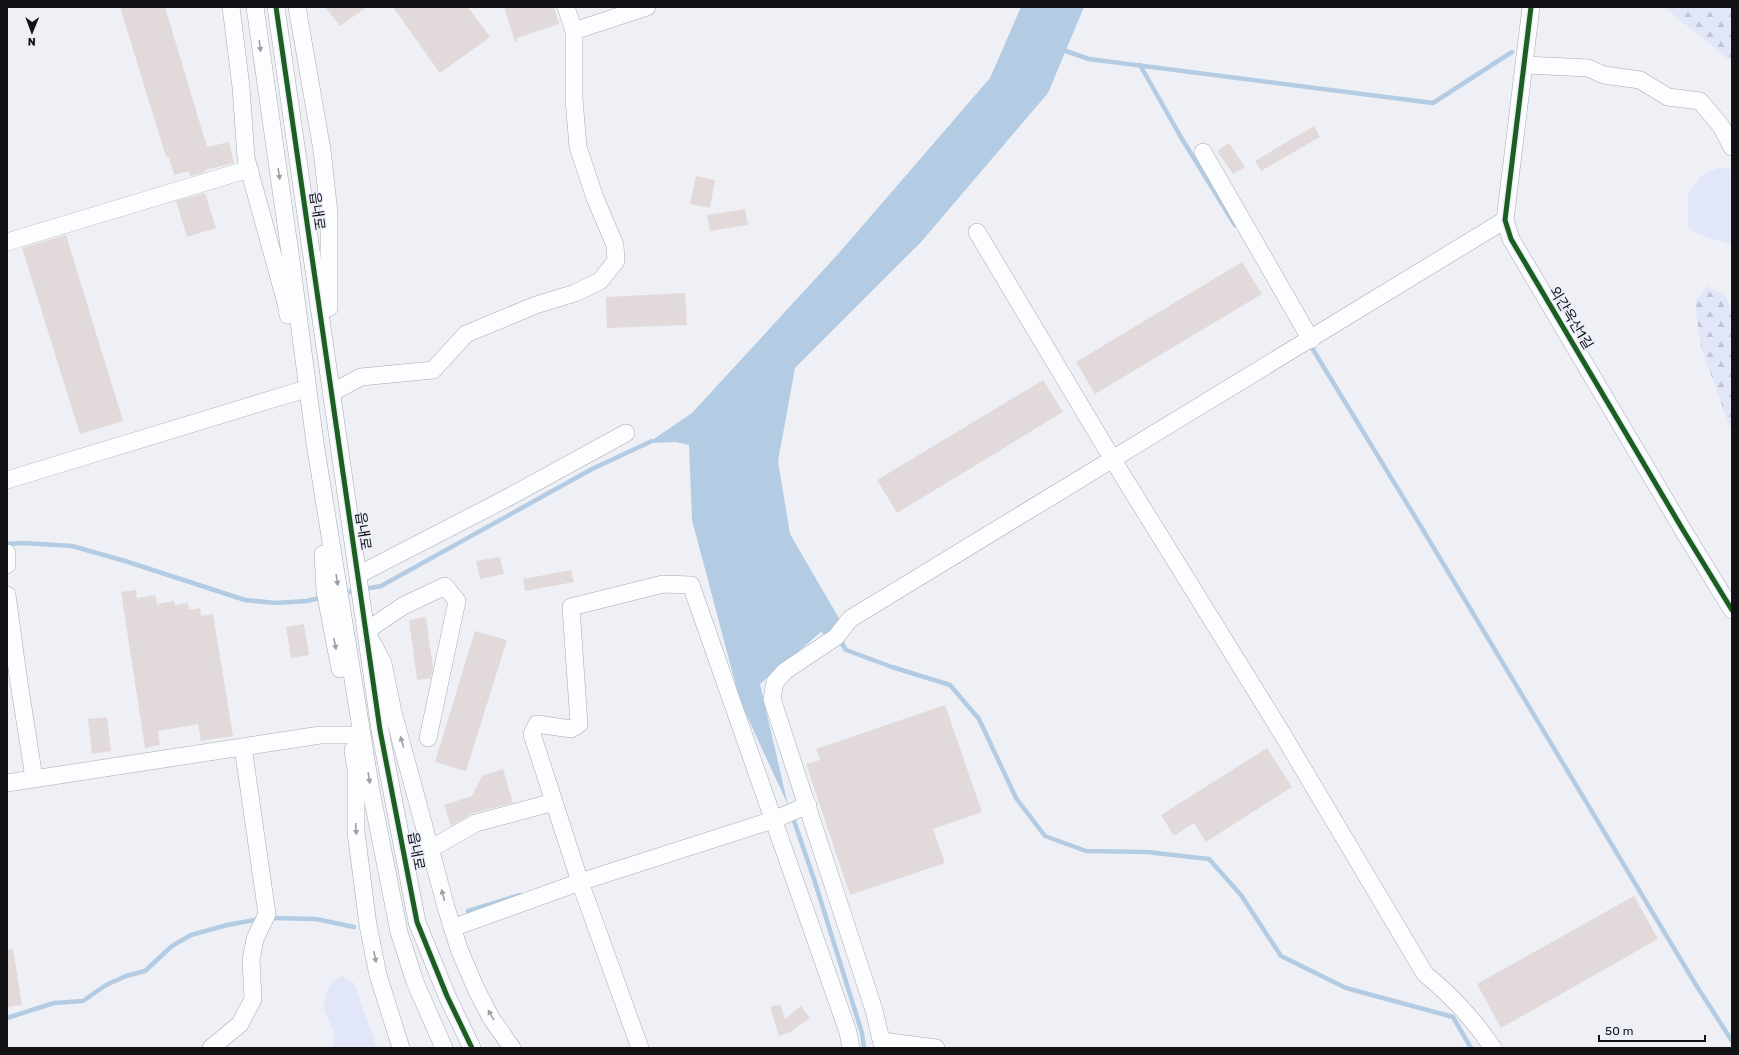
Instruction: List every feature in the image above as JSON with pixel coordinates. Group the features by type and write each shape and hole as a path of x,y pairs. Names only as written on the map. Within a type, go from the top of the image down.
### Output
{"street":[{"path":"231,7 241,88 246,158 286,303 301,399 319,470 327,599 356,770 356,832 368,925 378,975 401,1048"},
{"path":"255,7 319,470 371,792 399,932 415,982 444,1048"},
{"name":"읍내로","path":"276,7 380,730 418,922 447,996 472,1048"},
{"path":"297,7 322,150 329,213 329,307 338,373 331,392"},
{"path":"331,392 361,376 433,370 466,334 536,305 576,293 600,281 616,261 615,245 595,198 578,147 574,99 574,31 566,7"},
{"path":"574,31 647,7"},
{"name":"외간옥산1길","path":"1531,7 1505,220 1511,239 1732,610"},
{"path":"1525,65 1588,68 1604,75 1640,80 1668,97 1700,101 1721,126 1732,147"},
{"path":"1203,152 1311,340"},
{"path":"7,242 249,169"},
{"path":"936,1048 882,1044 808,805 772,699 775,682 785,671 836,637 850,619 1311,340 1505,220"},
{"path":"977,232 1113,460 1283,735 1425,974 1447,992 1484,1034 1493,1048"},
{"path":"7,480 301,399"},
{"path":"358,578 626,433"},
{"path":"7,553 7,565"},
{"path":"640,1048 580,882 532,734 537,724 571,729 579,724 571,607 663,584 691,585 846,1025 851,1048"},
{"path":"428,738 457,601 445,586 403,606 366,631 383,663 393,712 459,949 476,989 492,1018 512,1048"},
{"path":"7,595 34,778"},
{"path":"7,783 320,735 351,735"},
{"path":"211,1048 240,1024 253,999 251,960 255,939 268,914 243,748"},
{"path":"430,849 476,823 554,802"},
{"path":"452,928 580,882 773,820 808,805"}],"green space":[{"path":"1664,7 1732,7 1732,62"},
{"path":"1718,168 1732,169 1732,245 1693,232 1688,226 1688,195 1700,177"},
{"path":"1707,286 1725,296 1732,308 1732,433 1701,347 1695,302"},
{"path":"342,976 354,983 377,1048 332,1048 335,1032 324,1011 325,996 332,981"}],"shaded area":[{"path":"1021,7 1084,7 1048,93 921,242 795,368 778,461 790,534 840,620 846,650 821,632 760,684 788,805 740,701 692,520 689,445 676,442 648,443 692,413 839,253 990,78"}],"building":[{"path":"120,7 165,7 207,147 229,142 234,163 205,170 205,172 190,176 189,171 174,175 169,157 166,157"},
{"path":"325,7 367,7 340,26"},
{"path":"393,7 468,7 490,37 440,73"},
{"path":"504,7 554,7 559,24 517,38 517,41 515,42"},
{"path":"1314,126 1320,137 1261,171 1255,161"},
{"path":"1229,143 1245,167 1233,174 1217,151"},
{"path":"696,176 715,180 710,208 690,204"},
{"path":"205,193 216,228 187,237 176,201"},
{"path":"745,209 748,225 710,231 707,215"},
{"path":"66,235 123,421 80,434 22,248"},
{"path":"1242,262 1262,294 1095,394 1076,362"},
{"path":"685,293 687,325 607,328 606,297"},
{"path":"1043,380 1063,412 897,513 877,480"},
{"path":"500,557 504,574 480,579 476,561"},
{"path":"571,570 574,582 525,591 523,579"},
{"path":"136,590 137,598 155,595 157,604 174,601 175,605 188,603 189,610 200,608 201,616 213,614 233,736 201,741 198,724 158,731 160,745 145,748 121,592"},
{"path":"426,617 433,668 431,678 417,680 409,620"},
{"path":"304,624 309,655 291,658 286,627"},
{"path":"475,631 507,640 466,771 435,762"},
{"path":"945,705 982,812 933,829 945,863 850,895 806,764 820,760 816,749"},
{"path":"107,717 111,751 92,754 88,719"},
{"path":"1267,748 1292,787 1206,842 1194,823 1174,836 1161,815"},
{"path":"503,769 513,803 473,813 451,826 444,805 472,796 482,776"},
{"path":"1634,896 1658,939 1501,1028 1477,984"},
{"path":"13,949 22,1005 7,1007 7,950"},
{"path":"780,1004 785,1019 801,1006 810,1018 790,1032 779,1036 770,1007"}],"waterway":[{"path":"1060,49 1089,59 1433,103 1512,52"},
{"path":"1140,65 1182,139 1235,225"},
{"path":"1309,343 1696,985 1732,1041"},
{"path":"343,593 381,586 592,469 652,441"},
{"path":"7,544 23,543 72,546 125,561 245,600 276,603 307,601 324,597"},
{"path":"843,645 846,650 892,667 950,685 979,719 1016,798 1045,836 1086,851 1147,852 1209,859 1241,895 1281,956 1346,988 1453,1017 1471,1048"},
{"path":"792,815 814,879 862,1033 864,1048"},
{"path":"468,911 520,895"},
{"path":"270,918 316,919 354,927"},
{"path":"7,1018 54,1003 83,1001 106,985 126,976 145,971 172,946 191,935 227,925 260,919"}],"cycle path":[{"path":"276,7 380,730 417,922 447,996 472,1048"},
{"path":"1531,7 1505,220 1511,239 1732,610"}]}
